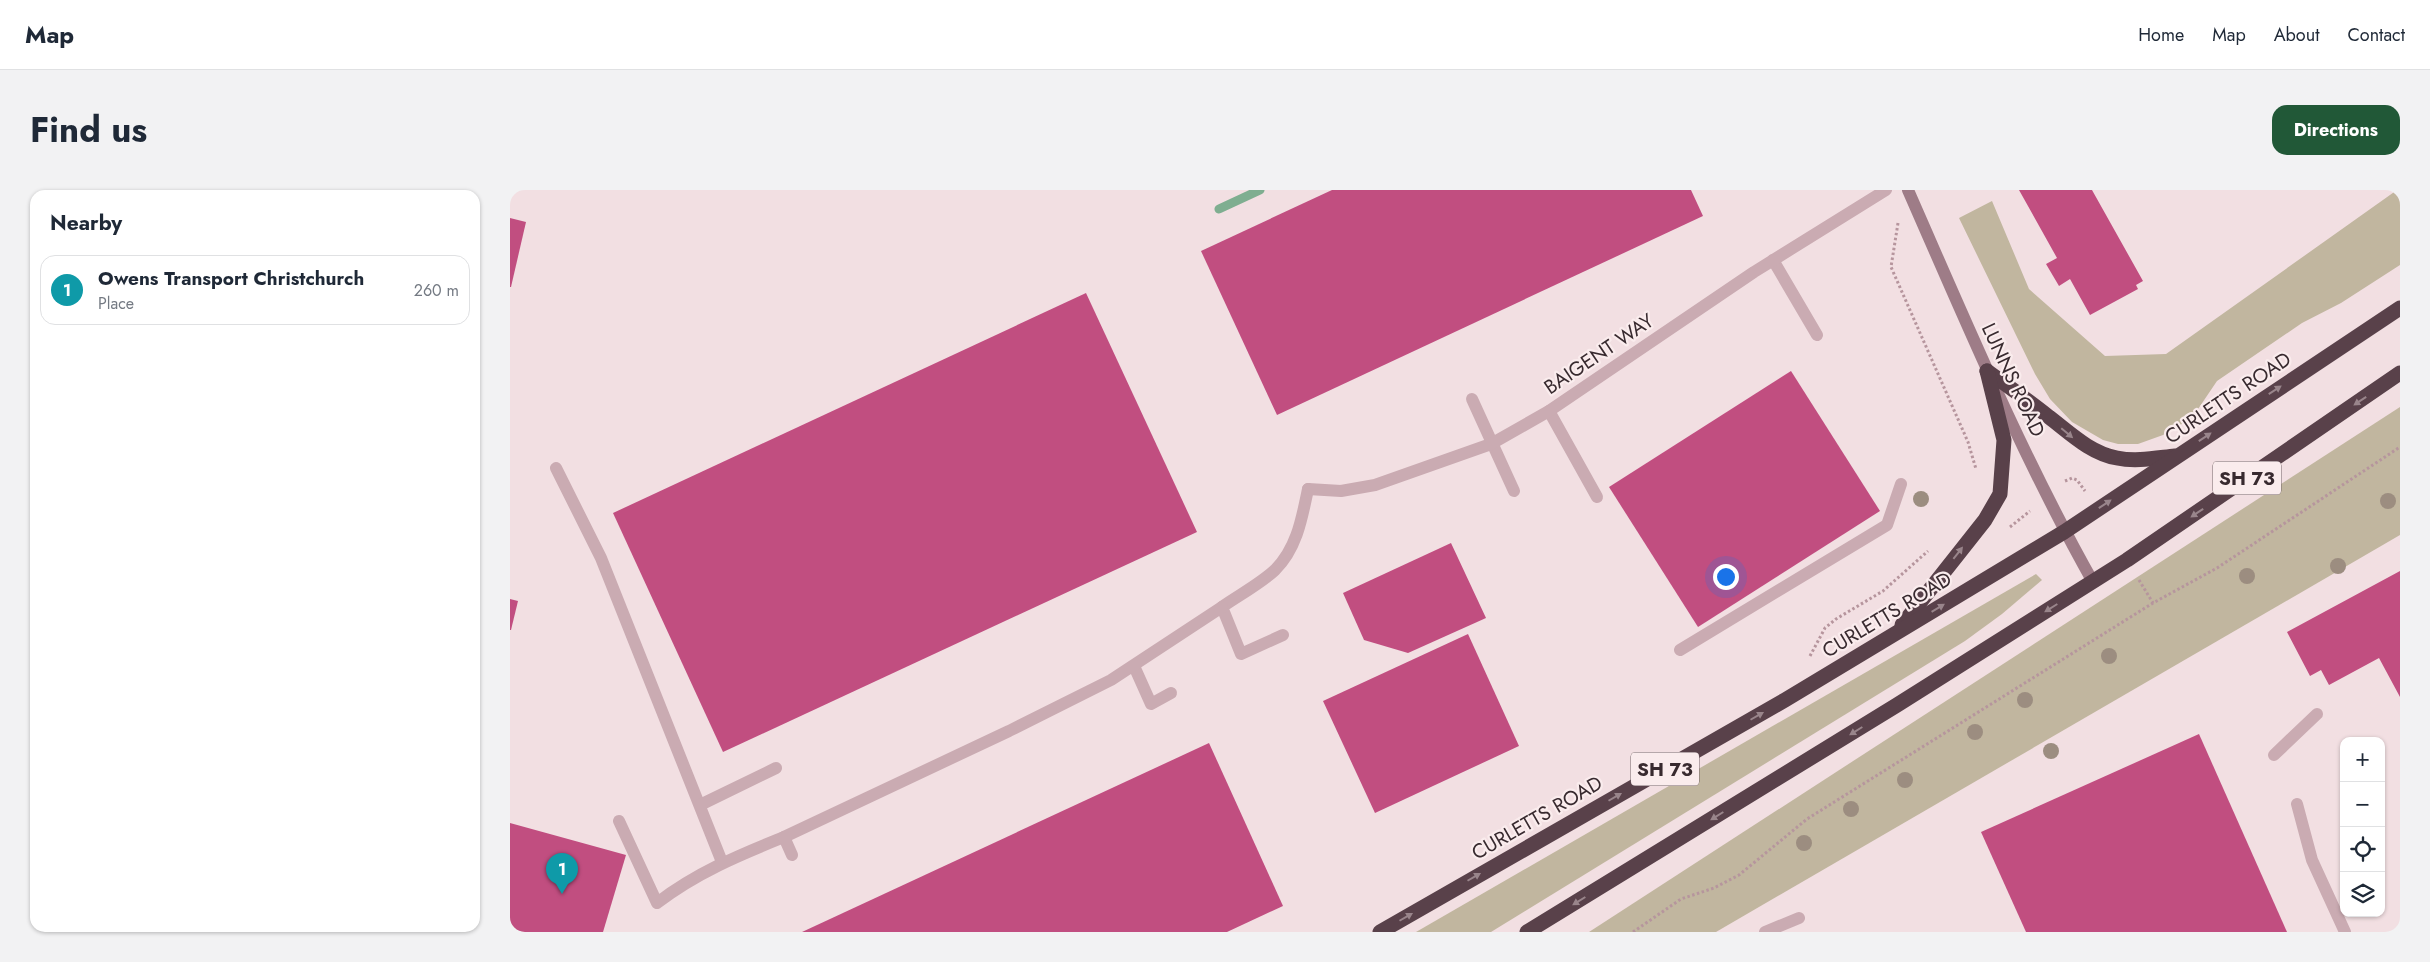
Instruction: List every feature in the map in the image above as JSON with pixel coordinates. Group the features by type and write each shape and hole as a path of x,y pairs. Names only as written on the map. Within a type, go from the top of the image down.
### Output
{"highway":[{"name":"CURLETTS ROAD","path":"1380,932 1785,700 2064,532 2400,308"},
{"path":"1987,371 2050,418 2070,436 2086,446 2116,458 2131,460 2176,456"},
{"path":"1896,633 1985,520 2000,494 2004,440 1987,371"},
{"name":"SH 73","path":"1527,932 1897,705 2135,555 2400,373"}],"street":[{"name":"BAIGENT WAY","path":"1222,607 1275,570 1288,554 1301,524 1308,489 1341,491 1375,485 1491,444 1549,411 1773,260 1886,190"},
{"name":"LUNNS ROAD","path":"1908,190 1987,371 2064,532 2092,582"},
{"path":"1773,260 1817,335"},
{"path":"1472,399 1514,491"},
{"path":"1549,411 1597,497"},
{"path":"556,468 601,558 722,862"},
{"path":"1680,650 1886,524 1901,484"},
{"path":"619,821 657,903 672,891 722,862 784,837 1009,731 1111,680 1222,607 1241,654 1283,635"},
{"path":"1134,666 1151,704 1171,693"},
{"path":"2274,755 2317,714"},
{"path":"700,804 776,768"},
{"path":"2297,804 2312,860 2345,932"},
{"path":"784,837 792,855"},
{"path":"1765,932 1799,918"}],"path":[{"path":"1898,219 1891,267 1968,442 1976,466 1976,474"},
{"path":"1633,932 1681,899 1714,888 1739,876 1807,819 2153,603 2217,568 2400,447"},
{"path":"2067,480 2072,478 2081,485"},
{"path":"1825,628 1836,619 1883,591 1929,549"}],"shaded area":[{"path":"2397,190 2400,190 2400,265 2341,303 2302,323 2217,381 2192,418 2163,435 2138,444 2118,444 2103,440 2072,422 2050,399 2035,374 1959,218 1992,201 2029,289 2105,356 2166,354"},
{"path":"2400,407 2400,535 1716,932 1589,932"},
{"path":"2036,574 2042,580 2002,614 1965,641 1491,932 1416,932"}],"building":[{"path":"1332,190 1691,190 1703,216 1277,415 1201,251"},
{"path":"2019,190 2092,190 2143,281 2136,285 2138,289 2090,315 2070,279 2059,286 2046,264 2057,258"},
{"path":"510,218 526,222 511,287 510,287"},
{"path":"1086,293 1197,532 723,752 613,513"},
{"path":"1791,371 1880,511 1698,627 1609,487"},
{"path":"1451,543 1486,618 1408,653 1364,640 1343,593"},
{"path":"2400,571 2400,697 2379,658 2329,685 2321,670 2310,676 2287,632"},
{"path":"510,599 518,601 511,630 510,630"},
{"path":"1468,634 1519,746 1375,813 1323,701"},
{"path":"2199,734 2287,932 2026,932 1981,832"},
{"path":"1209,743 1283,906 1227,932 802,932"},
{"path":"510,823 626,855 603,932 510,932"}],"waterway":[{"path":"1219,209 1260,190"}],"place":[{"name":"Owens Transport Christchurch","path":"562,894"}]}
